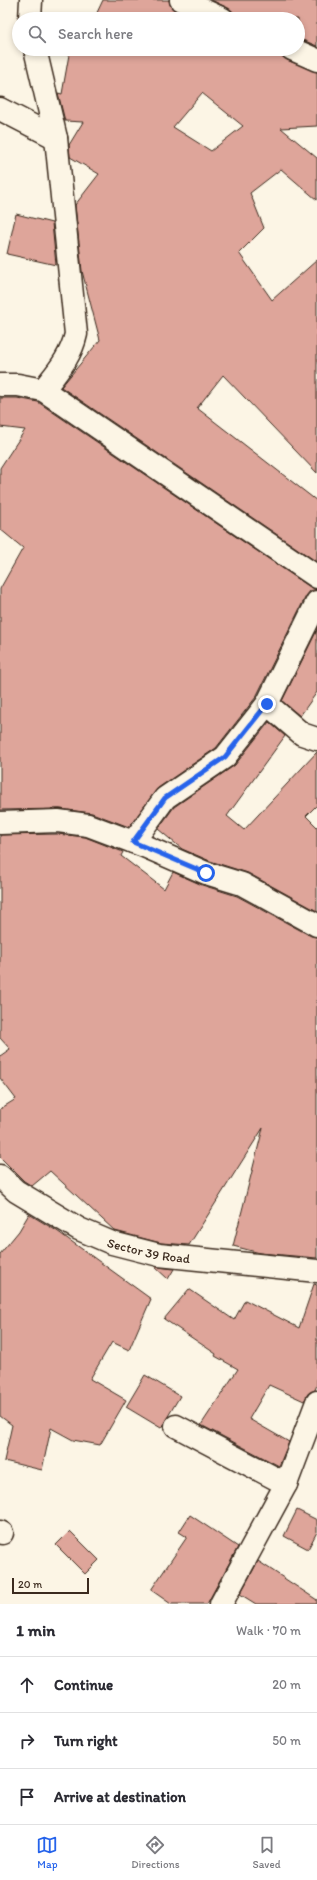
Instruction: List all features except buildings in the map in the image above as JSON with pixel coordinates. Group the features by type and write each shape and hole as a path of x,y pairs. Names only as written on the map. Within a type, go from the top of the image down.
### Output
{"street":[{"path":"30,12 31,0"},
{"path":"181,0 208,12"},
{"path":"305,55 317,60"},
{"path":"37,56 56,138 76,334 73,347 68,358 43,390"},
{"path":"0,109 56,138"},
{"path":"0,385 18,385 43,390 317,577"},
{"path":"133,842 165,798 225,757 267,704 317,602"},
{"path":"267,704 302,734 317,740"},
{"path":"0,823 58,821 88,825 199,870 242,884 317,925"},
{"name":"Sector 39 Road","path":"0,1176 16,1191 79,1229 112,1243 159,1255 317,1271"},
{"path":"229,1601 286,1484 317,1402"},
{"path":"176,1426 286,1484"}],"route":[{"path":"206,873 133,842 165,798 225,757 267,704"}]}
